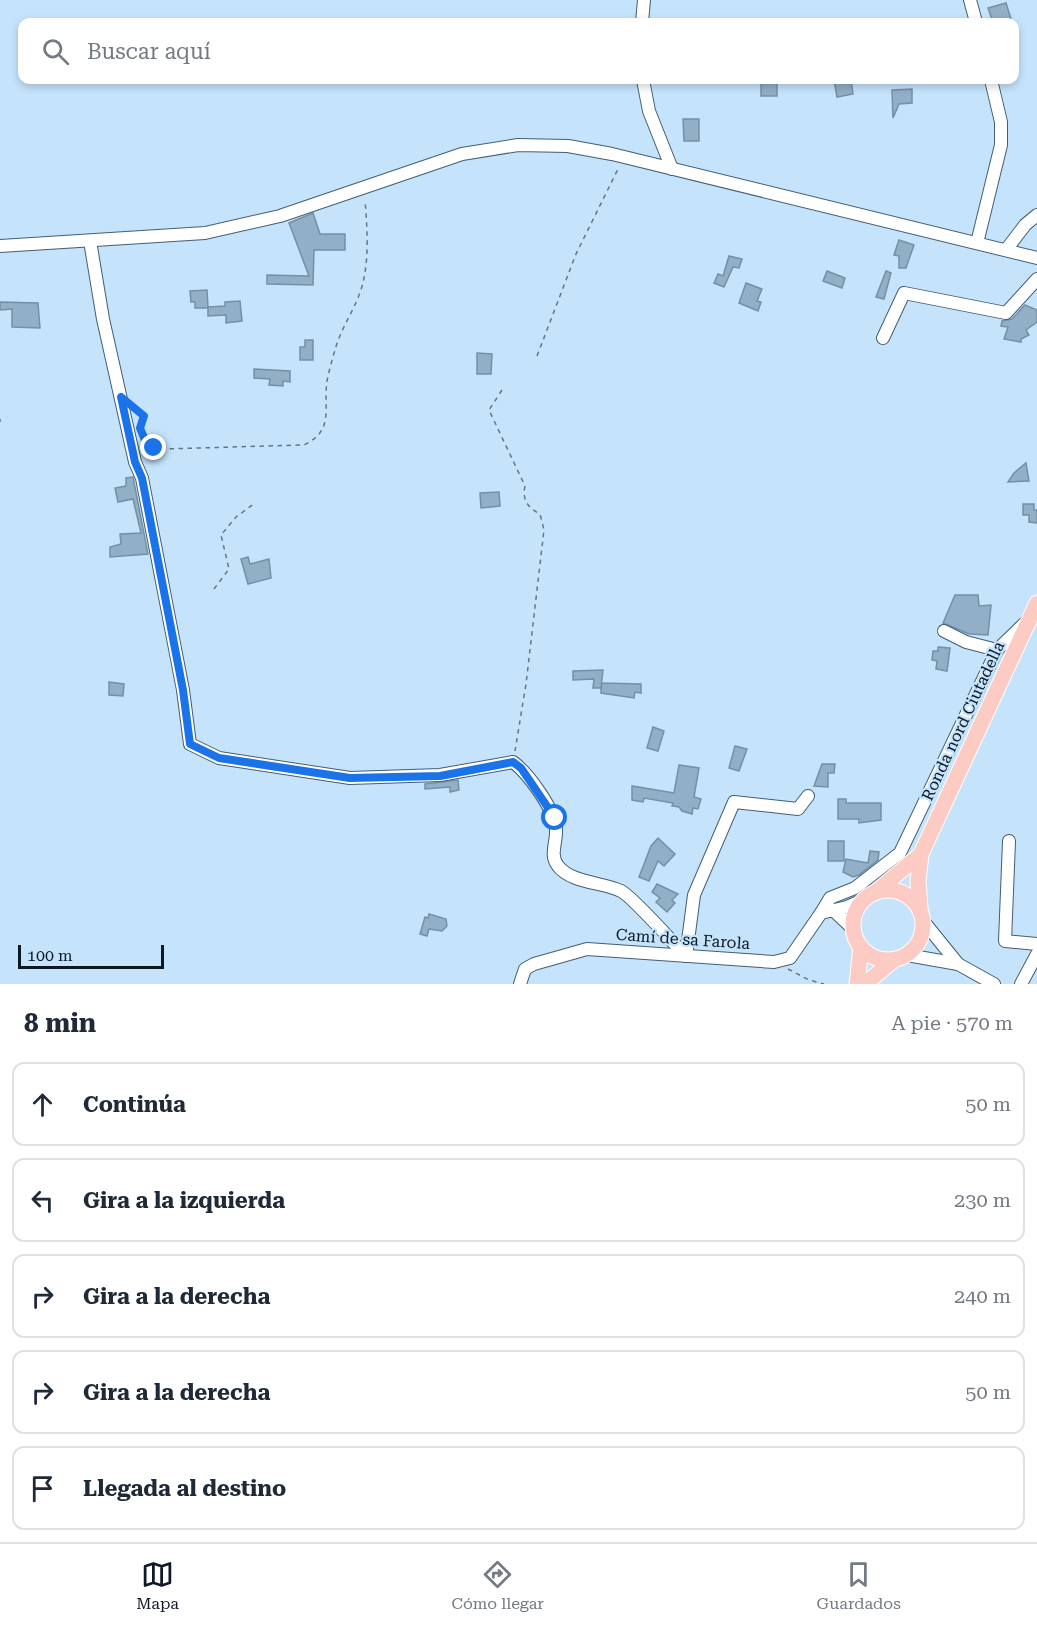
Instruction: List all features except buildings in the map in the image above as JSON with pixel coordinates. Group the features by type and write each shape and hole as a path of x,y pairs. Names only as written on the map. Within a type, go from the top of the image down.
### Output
{"main road":[{"name":"Ronda nord Ciutadella","path":"922,915 918,881 921,854 1034,609"},
{"name":"Ronda nord Ciutadella","path":"877,891 921,854"},
{"path":"865,984 901,957 918,944 922,915 902,892 888,889 877,891 863,900 853,917 853,929 861,947 871,955 882,959 901,957"},
{"path":"857,984 861,947"}],"street":[{"path":"642,18 644,0"},
{"path":"970,0 975,18"},
{"path":"644,84 649,111 672,169"},
{"path":"977,243 1001,145 1001,122 992,84"},
{"path":"0,246 205,233 280,216 462,154 518,145 568,146 622,156 1037,258"},
{"path":"1006,250 1025,225 1037,215"},
{"path":"90,241 103,319 135,462 142,478 183,690 190,744 219,758 350,778 440,776 513,762 521,768 555,818 554,859 559,867 575,877 623,891 686,956"},
{"path":"883,338 904,293 1006,313 1037,279"},
{"path":"774,962 790,958 827,912 830,898 855,888 900,853 997,650 1034,609"},
{"path":"944,630 966,642 997,650"},
{"path":"997,650 1000,683"},
{"path":"686,956 694,895 734,802 798,809 808,796"},
{"path":"1009,841 1005,941 1037,944"},
{"path":"827,912 847,908 863,900"},
{"path":"827,912 853,929"},
{"path":"922,915 958,964"},
{"name":"Camí de sa Farola","path":"520,984 525,969 534,963 587,949 774,962"},
{"path":"1021,984 1037,954"},
{"path":"901,957 958,964 994,984"}],"path":[{"path":"537,356 576,254 616,176 622,156"},
{"path":"121,397 144,416 140,428 145,440 154,448 304,445 318,438 326,423 327,382 335,348 359,302 365,275 368,230 364,188"},
{"path":"502,390 489,410 525,486 523,495 530,509 540,514 544,530 526,684 513,762"},
{"path":"214,589 229,569 221,535 236,517 255,503"},
{"path":"774,962 809,980 825,984"}],"route":[{"path":"154,448 145,440 140,428 144,416 121,397 135,462 142,478 183,690 190,744 198,750 219,758 350,778 440,776 513,762 521,768 555,818"}]}
